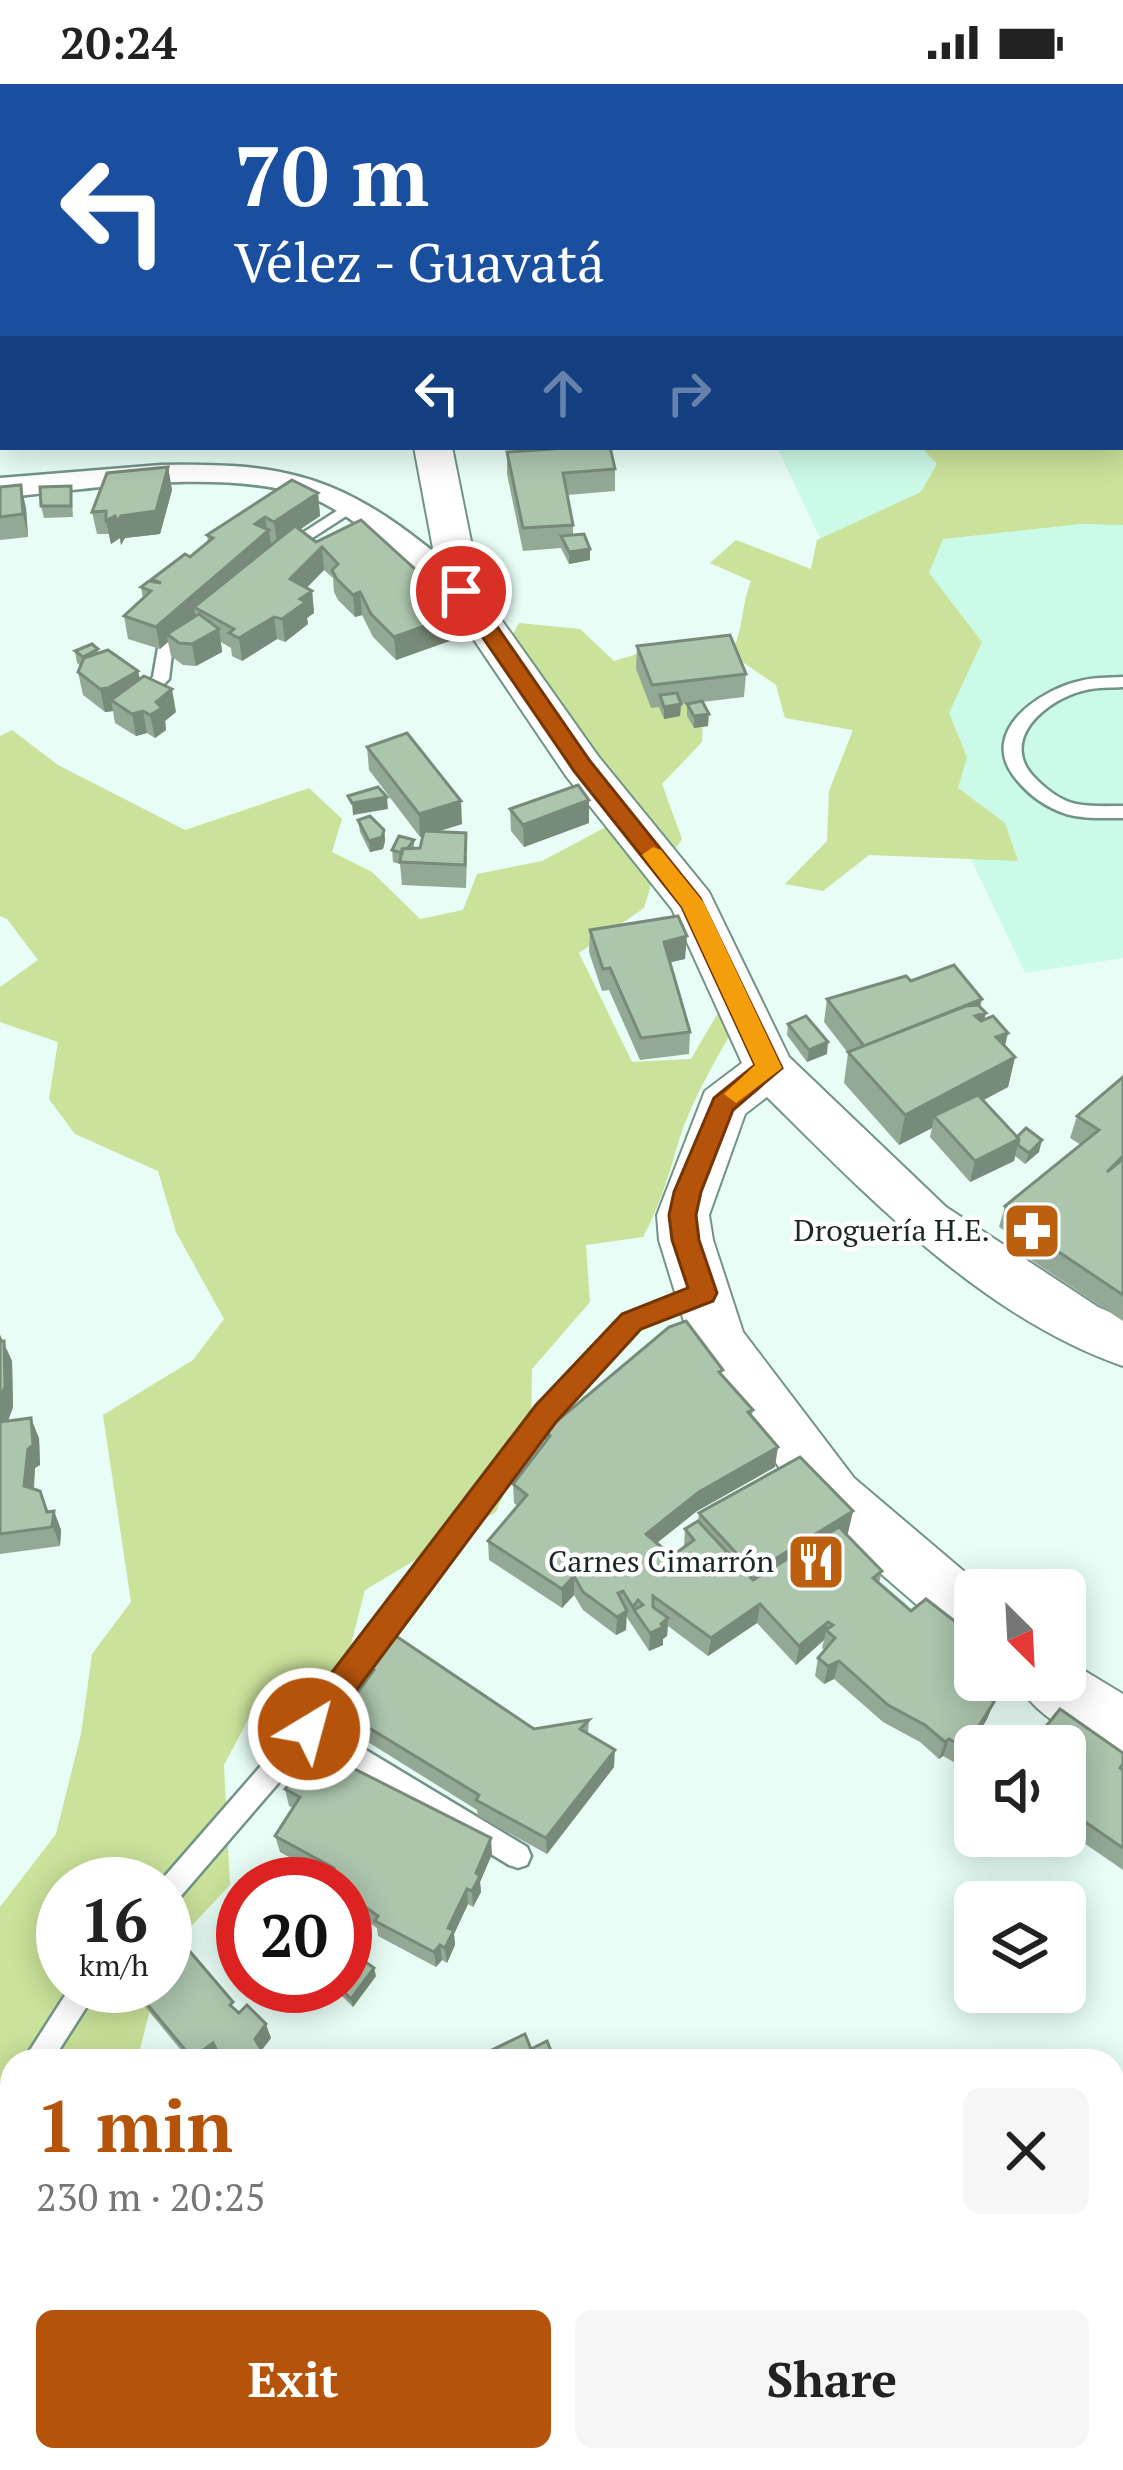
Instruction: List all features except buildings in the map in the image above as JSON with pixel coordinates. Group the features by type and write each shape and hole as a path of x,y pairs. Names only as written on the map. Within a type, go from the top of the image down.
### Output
{"street":[{"path":"434,450 461,591"},
{"path":"0,488 181,475 322,491 461,591 582,766 692,903 769,1068 927,1222 1079,1323 1123,1343"},
{"path":"769,1068 723,1105 683,1215 686,1240 718,1341 833,1496 954,1600"},
{"path":"1080,1701 1123,1728"}],"lane":[{"path":"274,559 349,508"},
{"path":"116,713 148,694 161,679 164,652 200,621"},
{"path":"1123,682 1078,686 1046,698 1019,722 1010,742 1015,769 1040,793 1071,809 1123,812"},
{"path":"192,1864 309,1729 546,1413 632,1322 703,1293"},
{"path":"309,1729 518,1856"},
{"path":"43,2049 68,2013"}],"shaded area":[{"path":"778,450 1123,450 1123,958 1025,973"}],"green space":[{"path":"924,450 1123,450 1123,525 1081,524 943,539 929,573 982,642 949,713 967,757 958,788 1005,823 1018,861 869,855 823,891 785,884 827,841 829,791 853,730 785,718 776,685 731,654 751,581 710,563 736,540 811,569 817,540 921,492 937,464"},
{"path":"519,623 580,629 614,661 650,650 704,699 702,742 662,784 682,839 651,885 644,908 579,953 632,1062 691,1059 718,1013 731,1033 690,1110 643,1237 586,1245 590,1302 532,1369 531,1430 496,1512 365,1590 341,1683 259,1699 224,1765 229,1857 216,1857 216,1900 192,1925 192,1857 38,1857 56,1834 81,1734 92,1654 131,1602 103,1415 193,1360 224,1319 176,1232 158,1171 75,1134 49,1099 58,1042 0,1022 0,987 38,960 0,916 0,736 12,730 58,765 185,830 309,788 342,819 332,852 372,872 420,919 463,910 477,874 542,861 608,826 507,645"},
{"path":"36,1860 36,2013 149,2013 140,2049 0,2049 0,1907"}],"slow traffic":[{"path":"653,855 692,903 769,1068 736,1094"}],"place":[{"name":"Droguería H.E.","path":"1032,1231"},
{"name":"Carnes Cimarrón","path":"816,1562"}],"route":[{"path":"309,1729 546,1413 632,1322 703,1293 686,1240 683,1215 688,1192 723,1105 769,1068 692,903 582,766 461,591"}]}
